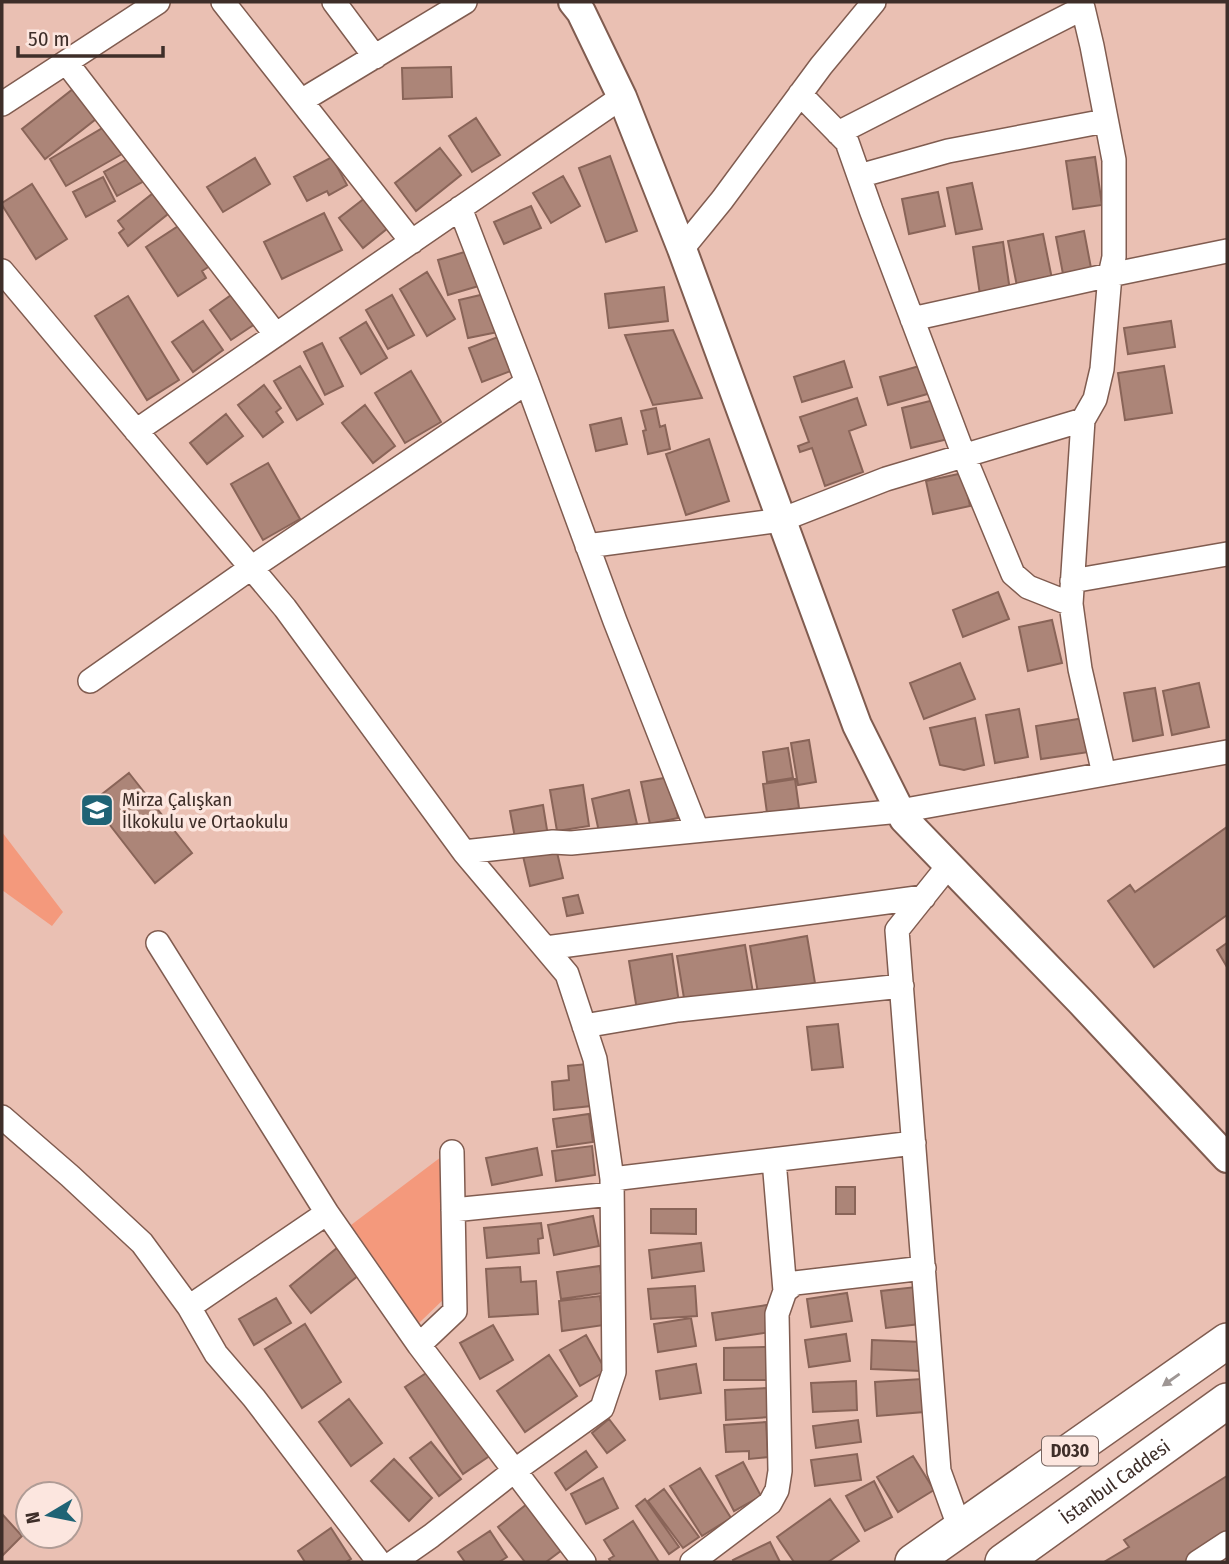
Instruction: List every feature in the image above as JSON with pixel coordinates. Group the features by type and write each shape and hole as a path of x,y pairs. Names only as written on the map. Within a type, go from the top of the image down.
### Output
{"main road":[{"name":"D030","path":"913,1562 1227,1341"},
{"name":"İstanbul Caddesi","path":"1004,1562 1227,1401"}],"street":[{"path":"2,104 158,2"},
{"path":"223,2 412,242"},
{"path":"334,2 375,57"},
{"path":"301,102 465,2"},
{"path":"573,2 581,12 622,97 682,249 857,725 900,811 1227,1158"},
{"path":"682,249 722,201 821,66 874,2"},
{"path":"838,133 1083,8 1114,160 1114,257 1102,369 1095,399 1083,420 1071,592 1080,668 1104,774"},
{"path":"66,62 276,335"},
{"path":"800,94 847,142 964,456 1013,574 1028,587 1071,592 1227,554"},
{"path":"135,431 622,97"},
{"path":"859,176 948,151 1105,121"},
{"path":"460,208 697,830"},
{"path":"912,319 1227,251"},
{"path":"2,271 285,608 464,852 568,974 595,1059 612,1186 614,1371 602,1408 394,1562"},
{"path":"90,681 251,568 527,382"},
{"path":"587,546 781,520 886,479 1083,420"},
{"path":"464,852 900,811 1227,752"},
{"path":"949,865 897,930 939,1471 960,1529"},
{"path":"545,948 924,897"},
{"path":"158,943 327,1213 419,1345 584,1562"},
{"path":"584,1026 678,1010 902,986"},
{"path":"2,1117 142,1243 189,1307 216,1354 254,1398 379,1562"},
{"path":"453,1210 774,1160 914,1143"},
{"path":"419,1345 455,1311 452,1152"},
{"path":"692,1562 770,1503 778,1490 778,1314 785,1291 774,1160"},
{"path":"189,1307 327,1213"},
{"path":"785,1291 796,1283 924,1268"},
{"path":"1198,1562 1227,1543"}],"shaded area":[{"path":"2,832 63,912 52,926 2,890"},
{"path":"441,1157 446,1297 419,1323 351,1225"}],"building":[{"path":"451,67 452,97 403,99 402,68"},
{"path":"73,89 96,119 45,159 22,129"},
{"path":"476,118 500,155 472,172 449,136"},
{"path":"106,126 122,154 66,186 50,159"},
{"path":"440,148 461,175 416,211 395,183"},
{"path":"610,156 637,231 606,242 579,168"},
{"path":"131,157 144,181 117,196 104,172"},
{"path":"332,157 347,185 329,195 327,191 307,201 294,177"},
{"path":"1095,157 1102,205 1073,209 1066,161"},
{"path":"255,158 270,184 223,212 207,187"},
{"path":"563,176 580,206 551,223 533,193"},
{"path":"103,177 115,201 86,217 73,192"},
{"path":"972,183 982,229 956,234 947,188"},
{"path":"32,184 67,239 36,259 2,205"},
{"path":"157,190 173,210 128,246 119,233 124,229 118,221"},
{"path":"938,192 945,226 909,234 902,199"},
{"path":"365,198 388,228 363,248 339,218"},
{"path":"531,206 541,228 504,244 494,222"},
{"path":"324,213 342,250 282,279 264,242"},
{"path":"183,223 210,266 202,271 206,278 178,296 146,247"},
{"path":"1084,231 1091,268 1063,274 1056,237"},
{"path":"1043,234 1052,279 1017,286 1008,241"},
{"path":"1003,242 1010,291 980,295 973,247"},
{"path":"471,250 482,285 448,295 438,260"},
{"path":"427,272 455,319 427,336 400,289"},
{"path":"664,287 668,321 609,328 605,294"},
{"path":"234,293 255,324 231,340 210,310"},
{"path":"489,293 498,332 468,338 459,300"},
{"path":"392,295 414,335 388,349 366,310"},
{"path":"128,296 179,380 147,400 95,316"},
{"path":"203,321 223,350 193,372 172,342"},
{"path":"1171,321 1175,347 1128,354 1124,328"},
{"path":"366,322 387,358 361,374 340,338"},
{"path":"673,330 702,398 653,405 625,335"},
{"path":"503,335 516,369 482,382 469,348"},
{"path":"322,343 343,386 325,395 304,352"},
{"path":"844,361 852,387 802,402 794,377"},
{"path":"923,365 931,393 888,405 880,377"},
{"path":"300,366 323,404 297,420 274,381"},
{"path":"1164,366 1172,413 1125,420 1118,373"},
{"path":"411,371 441,422 405,443 375,393"},
{"path":"264,385 281,408 276,412 283,422 263,437 238,405"},
{"path":"857,398 866,425 849,431 863,472 825,486 812,448 800,452 798,446 809,442 800,417"},
{"path":"938,399 948,439 911,448 902,408"},
{"path":"365,405 395,446 373,463 342,423"},
{"path":"656,408 660,427 665,425 670,449 648,454 641,411"},
{"path":"226,414 243,436 207,464 190,443"},
{"path":"621,418 627,444 596,451 590,425"},
{"path":"709,439 729,501 686,515 666,454"},
{"path":"268,463 300,519 263,540 231,484"},
{"path":"963,473 970,506 933,514 926,481"},
{"path":"998,592 1009,619 963,637 953,610"},
{"path":"1052,620 1062,663 1028,671 1019,627"},
{"path":"960,663 975,699 924,719 910,683"},
{"path":"1199,683 1209,727 1172,735 1163,691"},
{"path":"1155,688 1163,735 1133,741 1124,693"},
{"path":"1019,709 1028,757 995,763 986,715"},
{"path":"975,718 984,765 964,770 940,765 930,728"},
{"path":"1084,718 1089,752 1041,759 1036,726"},
{"path":"809,740 816,782 798,785 791,743"},
{"path":"788,748 793,778 767,782 763,752"},
{"path":"129,773 192,853 155,883 92,802"},
{"path":"670,777 678,818 650,824 641,782"},
{"path":"795,779 799,808 767,813 763,784"},
{"path":"583,785 589,826 557,831 550,790"},
{"path":"629,790 637,824 599,832 592,799"},
{"path":"543,805 548,836 516,843 510,811"},
{"path":"1227,827 1227,915 1154,967 1108,901 1130,885 1135,892"},
{"path":"556,848 563,878 530,886 523,856"},
{"path":"578,895 583,913 567,916 563,898"},
{"path":"807,936 815,983 758,993 750,946"},
{"path":"1227,943 1227,967 1217,950"},
{"path":"745,945 753,993 685,1004 677,956"},
{"path":"672,954 679,1003 637,1010 629,961"},
{"path":"838,1024 843,1067 812,1070 807,1027"},
{"path":"587,1064 591,1106 554,1110 552,1082 569,1080 568,1066"},
{"path":"589,1114 593,1142 557,1147 553,1119"},
{"path":"592,1146 595,1175 556,1181 552,1151"},
{"path":"537,1148 542,1175 492,1185 486,1158"},
{"path":"836,1187 855,1187 855,1214 836,1214"},
{"path":"651,1209 696,1209 696,1234 651,1233"},
{"path":"593,1216 599,1246 554,1255 548,1225"},
{"path":"541,1223 543,1238 538,1239 539,1253 487,1258 484,1228"},
{"path":"701,1243 704,1271 652,1278 649,1250"},
{"path":"337,1248 359,1275 311,1313 290,1286"},
{"path":"600,1266 603,1293 561,1299 557,1272"},
{"path":"520,1267 521,1282 536,1281 538,1314 489,1317 486,1269"},
{"path":"695,1286 697,1316 651,1319 648,1289"},
{"path":"916,1287 920,1324 886,1328 881,1291"},
{"path":"847,1293 852,1321 811,1327 807,1299"},
{"path":"600,1296 604,1325 562,1331 559,1301"},
{"path":"276,1298 291,1323 254,1345 239,1319"},
{"path":"767,1305 771,1332 716,1340 712,1313"},
{"path":"691,1318 696,1346 658,1352 654,1324"},
{"path":"305,1324 341,1382 302,1408 265,1349"},
{"path":"493,1325 513,1360 480,1379 460,1343"},
{"path":"846,1334 850,1361 809,1367 805,1340"},
{"path":"586,1335 606,1371 580,1386 560,1350"},
{"path":"872,1340 922,1342 921,1371 871,1369"},
{"path":"767,1347 767,1380 724,1380 724,1348"},
{"path":"549,1355 577,1396 525,1432 497,1391"},
{"path":"696,1364 701,1393 660,1399 656,1371"},
{"path":"434,1368 491,1455 463,1474 405,1387"},
{"path":"922,1379 924,1412 877,1416 875,1382"},
{"path":"856,1381 857,1410 813,1412 811,1383"},
{"path":"768,1388 770,1417 726,1420 725,1390"},
{"path":"349,1399 382,1443 351,1466 319,1422"},
{"path":"609,1419 625,1440 607,1453 592,1433"},
{"path":"858,1420 861,1442 816,1448 813,1426"},
{"path":"766,1422 768,1457 749,1459 749,1451 726,1452 724,1425"},
{"path":"431,1442 461,1479 439,1496 410,1458"},
{"path":"586,1451 597,1467 566,1490 555,1473"},
{"path":"857,1454 861,1480 815,1486 811,1460"},
{"path":"913,1456 934,1490 898,1512 877,1477"},
{"path":"394,1459 432,1498 409,1521 371,1481"},
{"path":"743,1462 761,1496 734,1511 716,1476"},
{"path":"700,1468 731,1518 702,1536 670,1486"},
{"path":"1227,1476 1227,1538 1190,1562 1104,1562 1129,1547 1124,1540"},
{"path":"603,1478 618,1508 586,1524 571,1494"},
{"path":"874,1481 892,1517 865,1531 846,1496"},
{"path":"664,1489 699,1537 683,1548 648,1501"},
{"path":"645,1499 679,1547 669,1554 636,1506"},
{"path":"830,1499 859,1541 828,1562 794,1562 777,1537"},
{"path":"527,1504 562,1550 546,1562 525,1562 498,1527"},
{"path":"2,1514 14,1527 14,1544 2,1556"},
{"path":"633,1521 659,1562 611,1562 609,1559 614,1556 604,1540"},
{"path":"331,1528 351,1559 346,1562 305,1562 298,1551"},
{"path":"490,1531 507,1557 499,1562 465,1562 458,1552"},
{"path":"770,1542 780,1562 734,1562 733,1560"}],"place":[{"name":"Mirza Çalışkan İlkokulu ve Ortaokulu","path":"97,810"}]}
